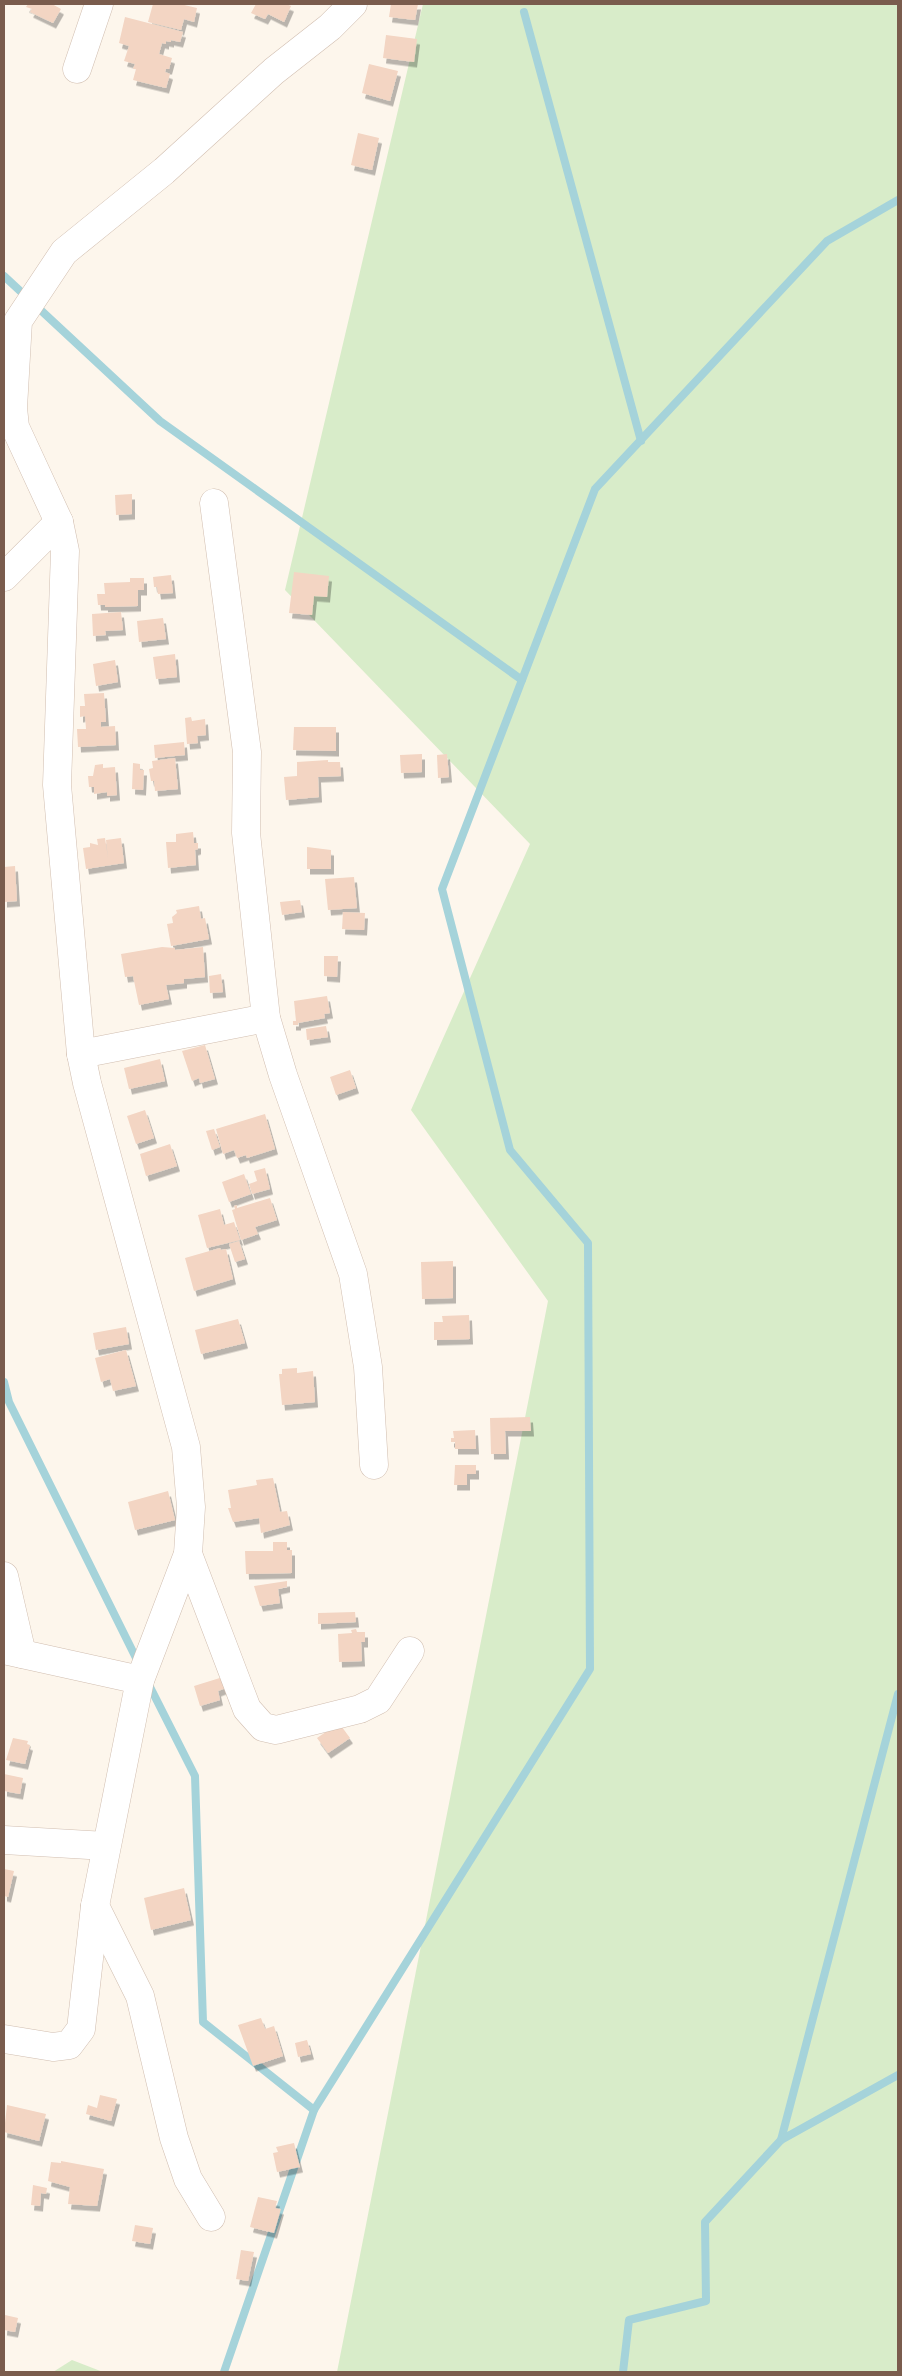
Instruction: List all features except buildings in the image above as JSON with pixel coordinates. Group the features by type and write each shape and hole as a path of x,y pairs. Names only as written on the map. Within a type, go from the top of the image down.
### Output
{"street":[{"path":"77,70 99,4"},
{"path":"4,2039 53,2047 69,2046 81,2029 95,1906 140,1680 188,1554 191,1507 186,1447 87,1083 81,1054 57,785 65,551 59,522 15,428 11,324 64,252 164,171 274,71 330,27 353,4"},
{"path":"214,503 247,752 246,833 266,1018 282,1075 353,1274 368,1367 374,1465"},
{"path":"4,577 59,522"},
{"path":"81,1054 266,1018"},
{"path":"188,1554 247,1709 264,1727 276,1730 360,1709 378,1700 410,1651"},
{"path":"4,1576 13,1652 140,1680"},
{"path":"4,1840 106,1846"},
{"path":"95,1906 140,1996 174,2138 188,2179 210,2217"}],"green space":[{"path":"423,4 898,4 898,2372 337,2372 548,1301 411,1110 530,844 285,590"},
{"path":"72,2360 103,2372 53,2372"}],"waterway":[{"path":"524,12 641,441"},
{"path":"224,2372 314,2110 590,1669 588,1243 510,1150 442,889 595,489 827,241 898,200"},
{"path":"4,276 160,421 522,680"},
{"path":"4,1382 9,1402 139,1664"},
{"path":"147,1681 195,1776 203,2022 314,2110"},
{"path":"781,2140 898,1694"},
{"path":"623,2372 629,2320 706,2301 705,2222 781,2140 898,2075"}]}
